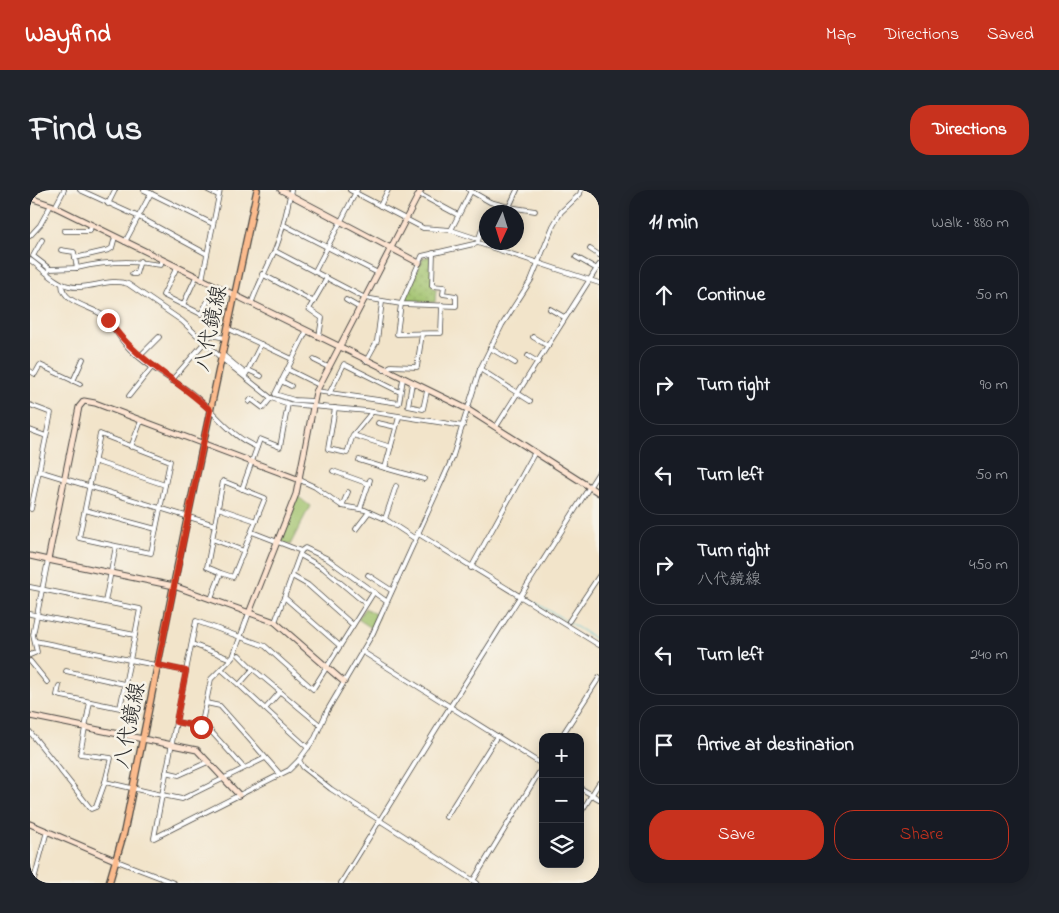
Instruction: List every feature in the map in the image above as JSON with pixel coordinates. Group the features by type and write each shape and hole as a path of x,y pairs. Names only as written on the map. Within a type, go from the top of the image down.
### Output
{"main road":[{"name":"八代鏡線","path":"109,883 117,861 133,790 188,516 257,190"}],"street":[{"path":"30,236 40,226 64,190"},
{"path":"80,190 139,217 207,254"},
{"path":"108,204 115,190"},
{"path":"144,190 213,224"},
{"path":"208,190 218,196"},
{"path":"183,305 199,278 207,254 220,190"},
{"path":"281,190 291,192 341,222 419,263"},
{"path":"350,190 423,228 451,230 599,284"},
{"path":"380,206 388,190"},
{"path":"451,230 470,190 490,202 501,205"},
{"path":"510,205 517,190"},
{"path":"374,592 313,689 265,646 196,620 154,838 289,770 308,748 344,682 363,652 452,459 464,426 467,409 480,368 531,280 553,226 561,212 580,194 580,190"},
{"path":"251,304 262,274 275,251 284,225 291,192"},
{"path":"314,271 356,192"},
{"path":"201,727 211,679 231,659 241,637 300,480 316,391 328,367 407,220 420,192 458,215"},
{"path":"125,242 151,194"},
{"path":"30,198 53,206 338,348 467,409 599,493"},
{"path":"524,209 535,211"},
{"path":"65,232 83,232 90,230 91,225"},
{"path":"284,225 378,273"},
{"path":"75,258 109,250 112,248 115,237"},
{"path":"42,240 33,256 62,284 65,294 79,305 102,315 125,344 171,381 188,391 244,442 258,446"},
{"path":"442,305 441,334 397,334 401,304 422,256 478,241"},
{"path":"590,249 599,255"},
{"path":"61,250 74,252 77,268"},
{"path":"275,251 365,298 401,304 456,306 456,296 443,294 444,287 432,286 433,253"},
{"path":"496,427 519,394 564,317 598,267 576,257"},
{"path":"30,260 48,271 116,261 140,261 161,265 162,260"},
{"path":"136,274 140,261"},
{"path":"177,267 164,295 183,305 202,314 216,286"},
{"path":"262,274 314,302"},
{"path":"319,337 322,318 309,309 327,278"},
{"path":"62,284 78,287 118,282 128,284 175,316 204,342 246,374 261,344"},
{"path":"346,300 360,308"},
{"path":"366,361 377,341 382,302"},
{"path":"550,308 564,317"},
{"path":"227,328 292,359"},
{"path":"306,332 275,394 294,400 335,408 464,426"},
{"path":"384,370 391,366 418,367 422,334"},
{"path":"171,381 211,335 225,338"},
{"path":"140,356 159,337"},
{"path":"533,337 548,346"},
{"path":"490,348 515,363"},
{"path":"222,356 271,398 288,404 314,404"},
{"path":"528,356 538,362"},
{"path":"73,381 83,359"},
{"path":"314,360 328,367"},
{"path":"329,394 344,364 400,392"},
{"path":"30,371 35,374 40,365 80,384"},
{"path":"129,396 152,366"},
{"path":"480,368 530,401"},
{"path":"287,369 319,385"},
{"path":"248,370 261,376"},
{"path":"316,391 399,403 403,379"},
{"path":"281,381 291,386"},
{"path":"412,383 408,406 423,409 427,391"},
{"path":"249,402 251,399 263,408 271,398"},
{"path":"30,654 37,652 33,635 80,404 89,401 300,480 342,506 360,509 385,519 414,538"},
{"path":"242,489 260,439 280,447 288,404"},
{"path":"30,405 51,413 31,509"},
{"path":"335,408 328,449 347,454 353,435 372,412"},
{"path":"385,468 399,417"},
{"path":"131,447 141,421"},
{"path":"378,423 396,428"},
{"path":"30,430 46,436"},
{"path":"100,434 170,461 151,553 79,538 94,461 100,434"},
{"path":"353,435 391,447"},
{"path":"471,568 535,451"},
{"path":"359,460 424,479"},
{"path":"94,461 165,485"},
{"path":"39,471 215,525"},
{"path":"333,472 369,482 360,509"},
{"path":"341,883 599,472"},
{"path":"223,481 265,498 233,578 207,568 218,508 223,481"},
{"path":"385,519 396,486"},
{"path":"342,506 348,492"},
{"path":"218,508 256,521"},
{"path":"85,510 156,529"},
{"path":"356,529 369,512"},
{"path":"252,532 300,553 323,568 366,604"},
{"path":"417,533 471,568 521,596 599,645"},
{"path":"212,539 244,551"},
{"path":"105,602 116,546"},
{"path":"275,622 300,553 305,548 326,558 386,601"},
{"path":"30,556 174,586 275,622 344,682"},
{"path":"211,599 220,573"},
{"path":"368,575 391,590"},
{"path":"292,576 308,585 353,625"},
{"path":"569,621 599,576"},
{"path":"30,587 140,609 120,708 57,695 59,686"},
{"path":"284,597 340,646"},
{"path":"30,614 135,634"},
{"path":"35,641 186,671"},
{"path":"192,644 231,659"},
{"path":"363,652 539,762"},
{"path":"239,656 320,725"},
{"path":"30,661 47,682"},
{"path":"239,685 253,669"},
{"path":"221,670 308,748"},
{"path":"66,671 124,684"},
{"path":"564,733 599,678"},
{"path":"265,709 280,692"},
{"path":"30,732 91,809 96,807 111,758 80,754 90,702"},
{"path":"206,703 220,706 280,774"},
{"path":"30,716 197,750 239,795"},
{"path":"176,722 208,728 244,768"},
{"path":"446,818 497,736"},
{"path":"105,782 133,790 182,799 265,758"},
{"path":"299,760 303,767 319,780 380,822 475,882 539,772"},
{"path":"166,772 179,775 208,762"},
{"path":"584,807 599,783"},
{"path":"584,791 599,799"},
{"path":"30,824 174,883"},
{"path":"33,883 47,831"}],"green space":[{"path":"432,255 432,287 436,289 435,302 404,302 423,258"},
{"path":"296,495 310,506 290,545 281,542"},
{"path":"365,608 378,616 373,629 358,619"}],"waterway":[{"path":"524,596 567,621"},
{"path":"570,623 599,641"}],"route":[{"path":"108,320 125,344 174,383 188,391 210,410 158,665 186,671 176,722 201,727"}]}
